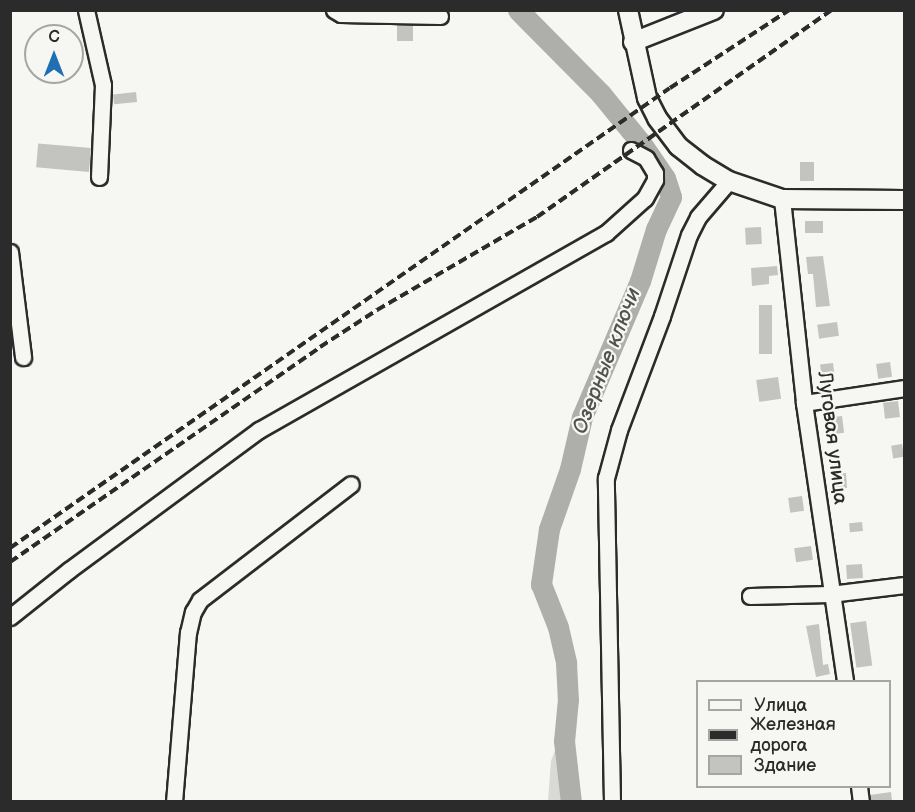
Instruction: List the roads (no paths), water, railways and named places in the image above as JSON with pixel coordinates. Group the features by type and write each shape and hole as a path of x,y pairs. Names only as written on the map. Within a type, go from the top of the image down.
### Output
{"main road":[{"path":"628,10 633,42 647,98 657,118 678,146 702,165 729,181 782,199 904,201"},
{"path":"633,42 714,10"}],"street":[{"path":"86,10 102,78 103,114 99,177"},
{"path":"334,10 341,14 440,16"},
{"path":"10,617 259,430 606,233 645,198 655,180 655,173 646,158 631,150"},
{"path":"612,801 605,505 608,467 689,235 698,217 729,181"},
{"name":"Луговая улица","path":"782,199 804,403 830,594 845,680"},
{"path":"10,252 22,357"},
{"path":"804,403 904,388"},
{"path":"174,801 188,633 193,612 200,600 351,484"},
{"path":"750,596 830,594 904,585"}],"waterway":[{"name":"Озерные ключи","path":"518,10 601,94 641,143 665,178 671,197 656,229 640,281 582,417 570,469 549,529 541,584 558,627 566,663 568,699 564,741 571,802"}],"railway":[{"path":"10,548 670,88 789,10"},
{"path":"10,562 320,347 377,310 537,217 831,10"}]}
